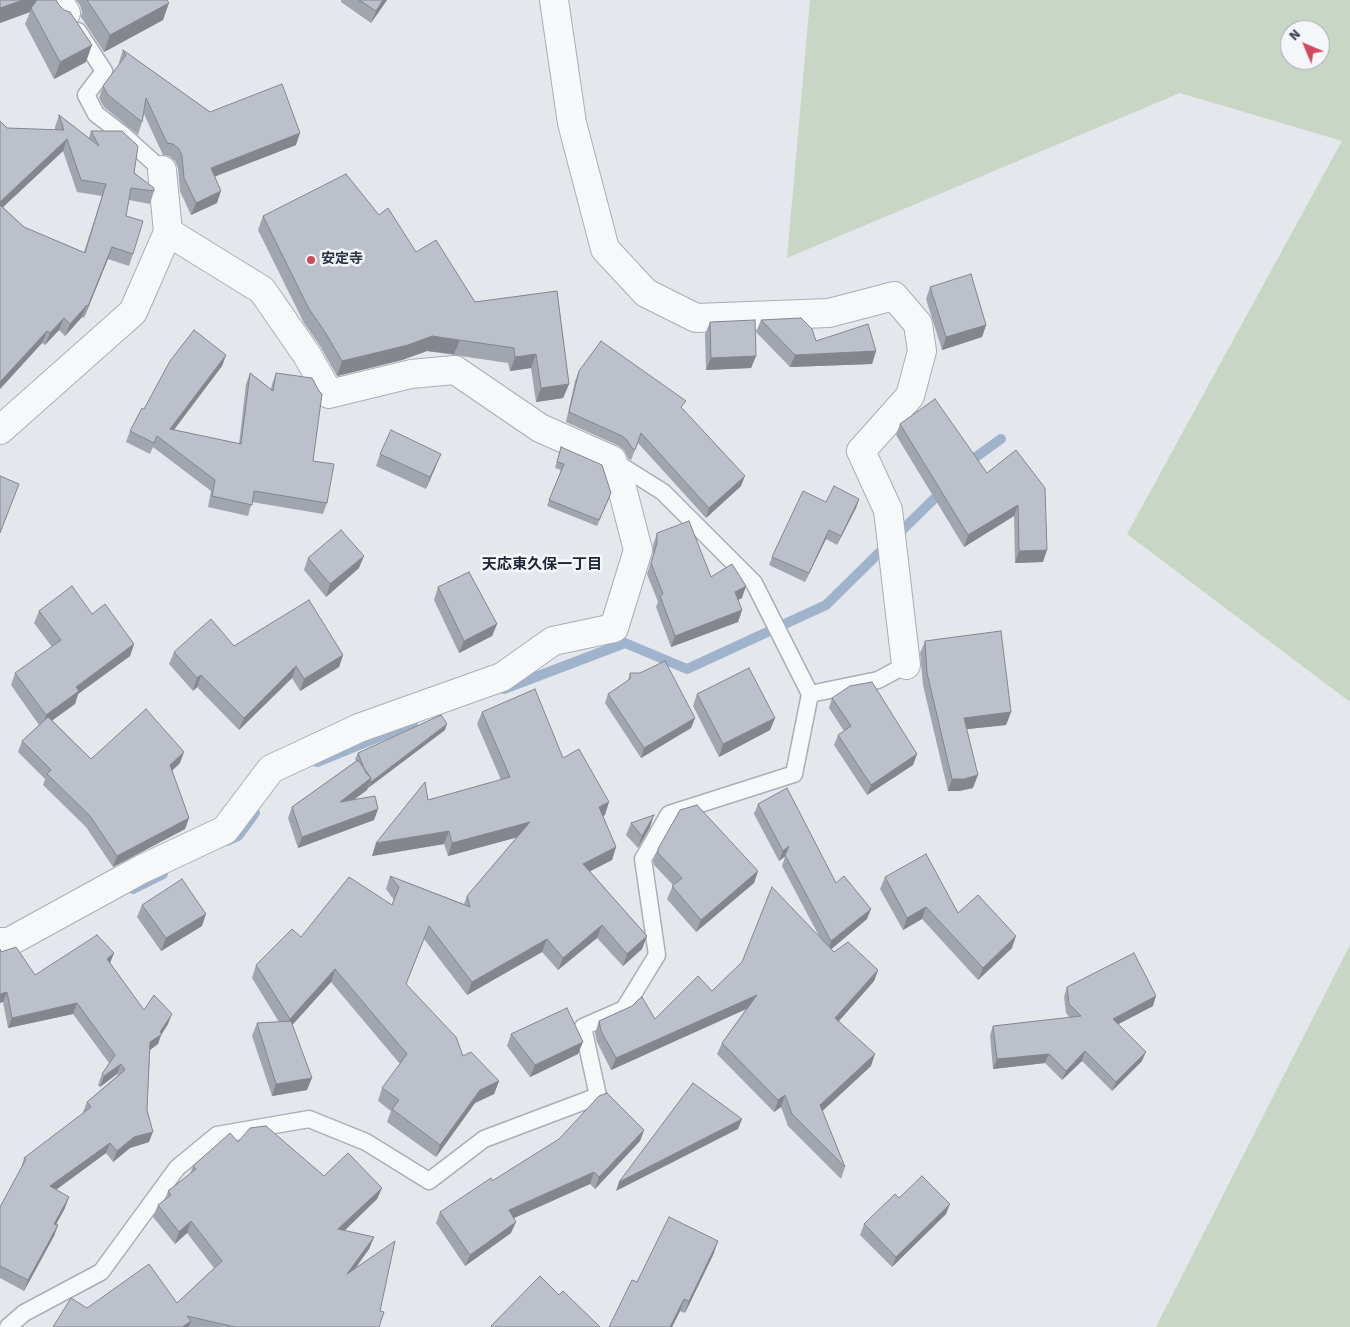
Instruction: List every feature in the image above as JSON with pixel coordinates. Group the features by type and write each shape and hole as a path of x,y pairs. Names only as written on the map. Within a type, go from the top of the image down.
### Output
{"street":[{"path":"554,0 572,123 605,248 646,292 696,318 829,313 894,296 918,324 922,351 910,396 860,451 888,510 906,666"},
{"path":"0,430 133,312 168,232 162,170"},
{"path":"0,942 8,942 142,869 225,830 271,768 359,728 502,676 553,641 614,628 638,550 622,488 612,460 540,428 455,370 411,374 329,394 307,355 262,290 168,232"}],"lane":[{"path":"62,6 104,71 86,95 96,114 122,134 162,170"},
{"path":"8,1327 24,1313 101,1272 178,1168 217,1135 310,1119 366,1142 429,1181 484,1138 598,1096 583,1027 624,1010 657,955 643,859 669,814 794,774 810,694 754,583 662,492 612,460"},
{"path":"810,694 878,680 906,666"}],"green space":[{"path":"810,0 1350,0 1350,702 1127,534 1342,141 1180,93 787,258"},
{"path":"1350,945 1350,1327 1156,1327"}],"building":[{"path":"0,0 23,0 0,8"},
{"path":"37,0 56,0 64,10 70,12 92,45 60,62 31,8"},
{"path":"87,0 167,0 169,3 110,35"},
{"path":"359,0 383,0 376,11"},
{"path":"123,50 210,112 282,84 300,133 211,168 221,191 196,203 184,178 182,156 179,149 173,144 167,143 146,98 142,122 108,95 103,86 126,55"},
{"path":"59,115 99,146 91,131 122,131 138,146 134,173 154,188 154,191 131,188 126,216 143,221 133,254 112,247 88,306 70,324 64,318 50,333 47,331 0,382 0,205 24,227 85,253 106,184 81,180 67,139 0,202 0,121 7,128 64,130"},
{"path":"346,174 379,215 388,208 416,252 436,240 475,302 557,291 569,384 541,388 536,354 515,357 514,348 432,336 408,345 342,361 309,309 263,216"},
{"path":"971,274 986,325 946,337 930,287"},
{"path":"801,318 812,329 816,341 868,324 876,351 795,355 761,320"},
{"path":"755,320 756,356 711,358 710,322"},
{"path":"194,330 226,355 170,429 241,444 250,373 273,391 276,373 312,378 322,394 313,461 334,464 327,503 254,491 252,505 212,496 215,480 157,436 154,443 130,431 170,361"},
{"path":"601,341 686,401 681,407 745,476 709,508 641,433 635,450 622,436 569,412 579,371"},
{"path":"935,399 987,473 1016,450 1045,488 1047,550 1019,551 1018,505 968,535 900,424"},
{"path":"391,430 441,454 430,477 380,454"},
{"path":"561,447 602,465 611,493 599,520 549,500 564,464 557,462"},
{"path":"0,476 19,484 0,533"},
{"path":"834,486 859,499 841,536 829,530 809,573 772,557 803,491 826,502"},
{"path":"689,521 711,577 732,564 746,586 735,592 742,610 675,636 660,596 663,594 651,563 657,543 657,533"},
{"path":"341,530 364,556 330,584 308,558"},
{"path":"469,572 497,624 464,641 438,587"},
{"path":"72,586 92,614 105,604 134,644 76,687 79,691 46,715 15,673 61,640 39,611"},
{"path":"309,600 343,655 304,679 296,666 244,718 201,675 197,678 174,652 211,619 234,646"},
{"path":"1001,631 1011,712 964,718 978,775 964,779 952,779 927,673 925,641"},
{"path":"665,661 695,718 644,748 608,694 630,679 630,673 640,673"},
{"path":"749,668 775,718 723,744 697,694"},
{"path":"872,682 917,754 871,785 838,735 851,726 832,698 850,686"},
{"path":"535,689 563,758 579,749 609,802 599,807 616,847 583,864 647,936 627,954 602,925 563,958 547,939 472,982 429,926 406,984 456,1037 463,1056 471,1052 499,1081 480,1090 440,1145 392,1109 399,1100 382,1088 407,1054 335,969 290,1019 256,965 292,929 301,937 349,877 392,905 399,887 390,876 470,907 467,896 530,822 452,843 449,831 376,843 425,782 428,800 510,777 482,712"},
{"path":"146,709 184,752 170,765 189,818 117,856 90,816 47,774 51,770 22,741 48,717 91,759"},
{"path":"441,715 447,724 370,781 371,778 366,773 358,753"},
{"path":"358,760 371,778 340,802 375,796 378,809 302,837 292,807"},
{"path":"787,788 836,883 844,876 871,909 831,941 785,855 789,846 783,851 758,804"},
{"path":"697,805 758,871 701,920 672,886 682,878 658,853 658,849 680,810"},
{"path":"654,815 642,836 631,823"},
{"path":"926,854 958,913 978,895 1016,936 983,968 926,907 907,918 885,877"},
{"path":"182,879 206,914 166,938 142,905"},
{"path":"772,887 834,952 848,942 878,970 835,1018 875,1054 820,1105 845,1167 792,1114 785,1095 778,1100 722,1043 757,995 616,1058 601,1031 599,1021 632,1006 642,997 655,1019 698,976 712,991 742,962"},
{"path":"97,935 114,953 107,959 144,1010 154,995 172,1014 160,1032 162,1034 150,1042 147,1110 153,1132 134,1137 117,1151 110,1143 50,1186 69,1197 54,1224 58,1225 28,1280 0,1266 0,1207 26,1159 24,1158 91,1107 87,1102 125,1070 121,1064 104,1076 102,1074 115,1055 77,1003 12,1018 7,992 0,994 0,949 1,952 16,947 35,975"},
{"path":"1134,953 1156,996 1113,1019 1146,1052 1116,1082 1085,1051 1066,1071 1049,1054 997,1059 993,1026 1081,1016 1069,1004 1067,987"},
{"path":"567,1008 583,1042 535,1065 511,1034"},
{"path":"291,1021 312,1078 276,1084 257,1023"},
{"path":"693,1083 742,1119 619,1182"},
{"path":"607,1093 644,1130 599,1177 594,1172 509,1210 516,1222 470,1255 440,1212 491,1178 492,1181 559,1139 599,1096"},
{"path":"266,1126 324,1176 348,1153 382,1188 338,1229 374,1237 347,1274 395,1241 380,1311 384,1312 379,1327 235,1327 187,1316 191,1321 182,1327 53,1327 71,1298 87,1308 149,1264 177,1303 222,1261 191,1221 179,1232 158,1205 171,1195 168,1191 196,1169 193,1166 230,1133 238,1142 250,1128"},
{"path":"922,1176 950,1204 896,1257 864,1224 895,1194 899,1198"},
{"path":"669,1217 718,1241 689,1301 684,1299 670,1327 609,1327 632,1280 637,1282"},
{"path":"540,1276 559,1295 563,1291 600,1327 492,1327"}],"waterway":[{"path":"966,466 1001,439"},
{"path":"504,689 625,643 687,669 826,605 944,489"},
{"path":"317,762 413,723"},
{"path":"227,841 238,836 255,813"},
{"path":"133,889 163,874"}],"place":[{"name":"安定寺","path":"311,260"}],"district":[{"name":"天応東久保一丁目","path":"542,566"}]}
